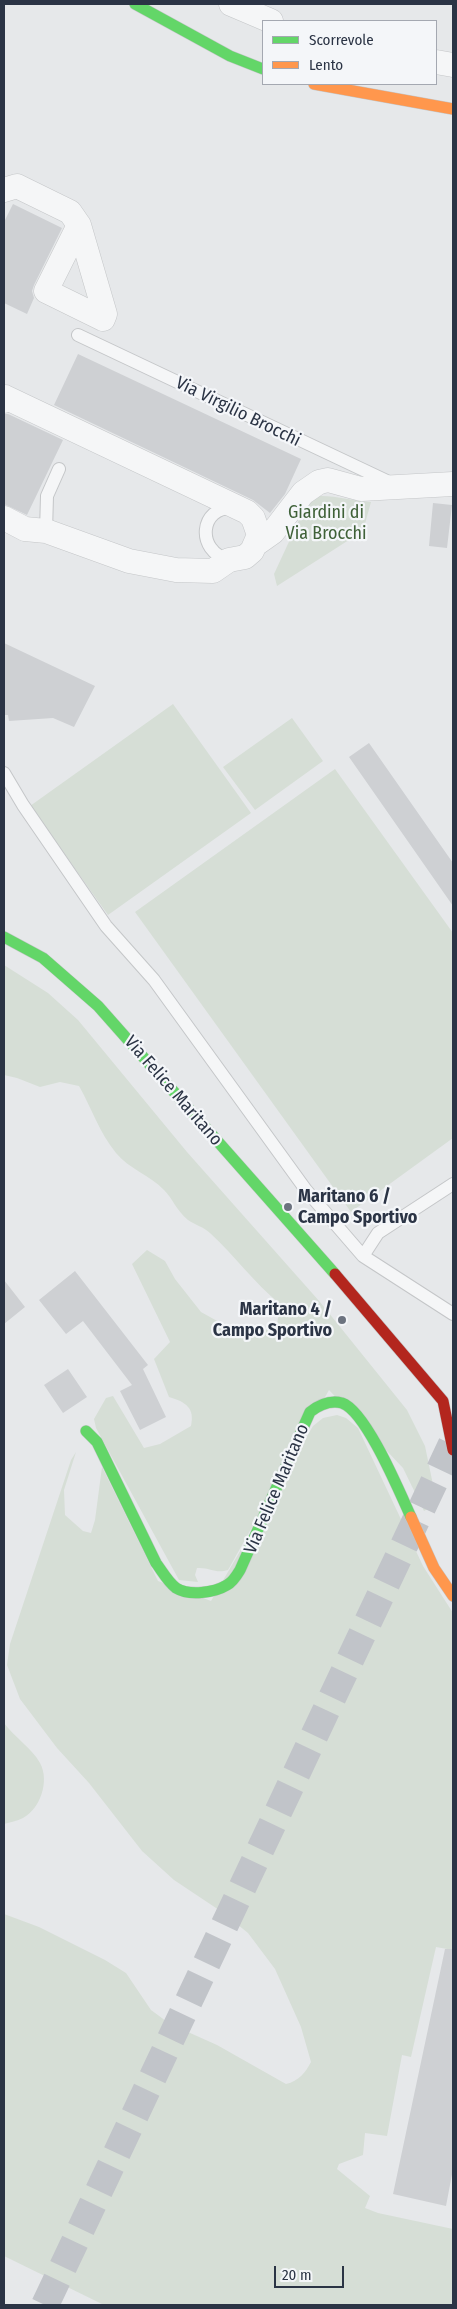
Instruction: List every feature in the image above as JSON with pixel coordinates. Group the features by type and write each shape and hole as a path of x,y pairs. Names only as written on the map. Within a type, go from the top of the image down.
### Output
{"main road":[{"path":"135,4 230,56 262,69"},
{"path":"320,85 453,109"},
{"name":"Via Felice Maritano","path":"4,937 24,945 49,960 98,1006 417,1368 448,1399 453,1450"},
{"name":"Via Felice Maritano","path":"86,1431 97,1442 160,1570 176,1588 192,1592 209,1590 228,1584 240,1570 310,1412 326,1403 344,1404 363,1423 392,1470 433,1567 453,1596"}],"street":[{"path":"231,4 269,20"},
{"path":"437,62 453,65"},
{"path":"4,190 16,186 23,189 70,212 79,225"},
{"path":"4,398 247,512 257,526 256,544"},
{"name":"Via Virgilio Brocchi","path":"4,518 25,530 129,561 157,568 208,572 217,569 229,560 245,557 256,544 265,540 273,532 302,494 319,482 328,480 361,489 453,484"}],"lane":[{"name":"Via Virgilio Brocchi","path":"78,335 400,487"},
{"path":"25,530 47,496 58,469"},
{"path":"229,560 221,558 208,547 206,530 208,522 221,510 238,508"},
{"path":"4,773 23,805 106,926 154,980 306,1190 362,1256 453,1314"},
{"path":"362,1256 378,1233 453,1184"}],"green space":[{"name":"Giardini di Via Brocchi","path":"317,496 371,502 363,531 277,586 274,574 306,505"},
{"path":"173,704 251,813 108,915 30,806"},
{"path":"292,718 323,761 255,810 223,767"},
{"path":"335,769 453,933 453,1138 351,1212 135,912"},
{"path":"4,965 48,993 78,1020 187,1152 320,1302 407,1410 425,1446 437,1504 424,1511 403,1468 329,1390 228,1570 220,1571 197,1568 195,1575 198,1582 179,1580 96,1428 94,1419 106,1398 113,1396 144,1448 160,1444 191,1426 192,1415 190,1410 180,1401 169,1397 154,1359 170,1342 132,1264 147,1250 165,1261 175,1279 201,1312 237,1330 258,1333 277,1325 280,1304 210,1233 184,1216 167,1193 152,1180 121,1159 100,1129 79,1086 60,1082 40,1087 4,1075"},
{"path":"337,1415 346,1418 358,1428 423,1566 453,1613 453,1950 436,1947 411,2057 402,2055 387,2136 365,2133 363,2155 339,2164 337,2169 370,2196 365,2208 378,2213 453,2229 453,2305 104,2305 4,2256 4,1914 39,1927 105,1960 126,1973 151,2010 170,2024 217,2045 286,2084 295,2081 301,2076 311,2062 301,2027 275,1969 248,1933 222,1912 174,1880 142,1851 89,1783 57,1748 20,1699 7,1665 10,1644 71,1460 76,1452 64,1490 65,1515 83,1531 91,1533 95,1520 102,1467 158,1581 211,1601 313,1426 323,1418"},
{"path":"4,1723 37,1758 43,1770 44,1778 42,1794 29,1814 16,1821 4,1824"}],"building":[{"path":"13,204 62,228 34,285 32,291 34,298 27,314 4,303 4,222"},
{"path":"78,354 301,459 285,494 270,513 253,500 54,405"},
{"path":"4,414 8,414 63,440 27,515 4,504"},
{"path":"433,503 452,505 447,548 429,546"},
{"path":"4,643 95,686 74,727 53,718 9,721 8,715 4,715"},
{"path":"369,743 453,863 453,906 349,757"},
{"path":"75,1271 148,1365 143,1369 166,1417 140,1430 120,1391 132,1385 83,1321 66,1334 39,1300"},
{"path":"4,1280 25,1307 4,1324"},
{"path":"68,1369 87,1397 63,1413 44,1385"},
{"path":"445,1949 453,1949 453,2169 446,2206 393,2194"}],"tunnel":[{"path":"45,2305 453,1442"}],"traffic: fast":[{"path":"135,4 230,56 262,69"},
{"path":"4,937 43,958 98,1006 335,1274"},
{"path":"86,1431 97,1442 156,1563 170,1583 176,1588 188,1592 209,1592 222,1588 235,1578 310,1412 325,1404 333,1402 342,1403 351,1409 361,1421 391,1472 411,1517"}],"traffic: slow":[{"path":"320,85 453,109"},
{"path":"411,1517 434,1568 453,1596"}],"traffic: jam":[{"path":"335,1274 443,1401 453,1450"}],"place":[{"name":"Maritano 6 / Campo Sportivo","path":"288,1207"},
{"name":"Maritano 4 / Campo Sportivo","path":"342,1320"}]}
